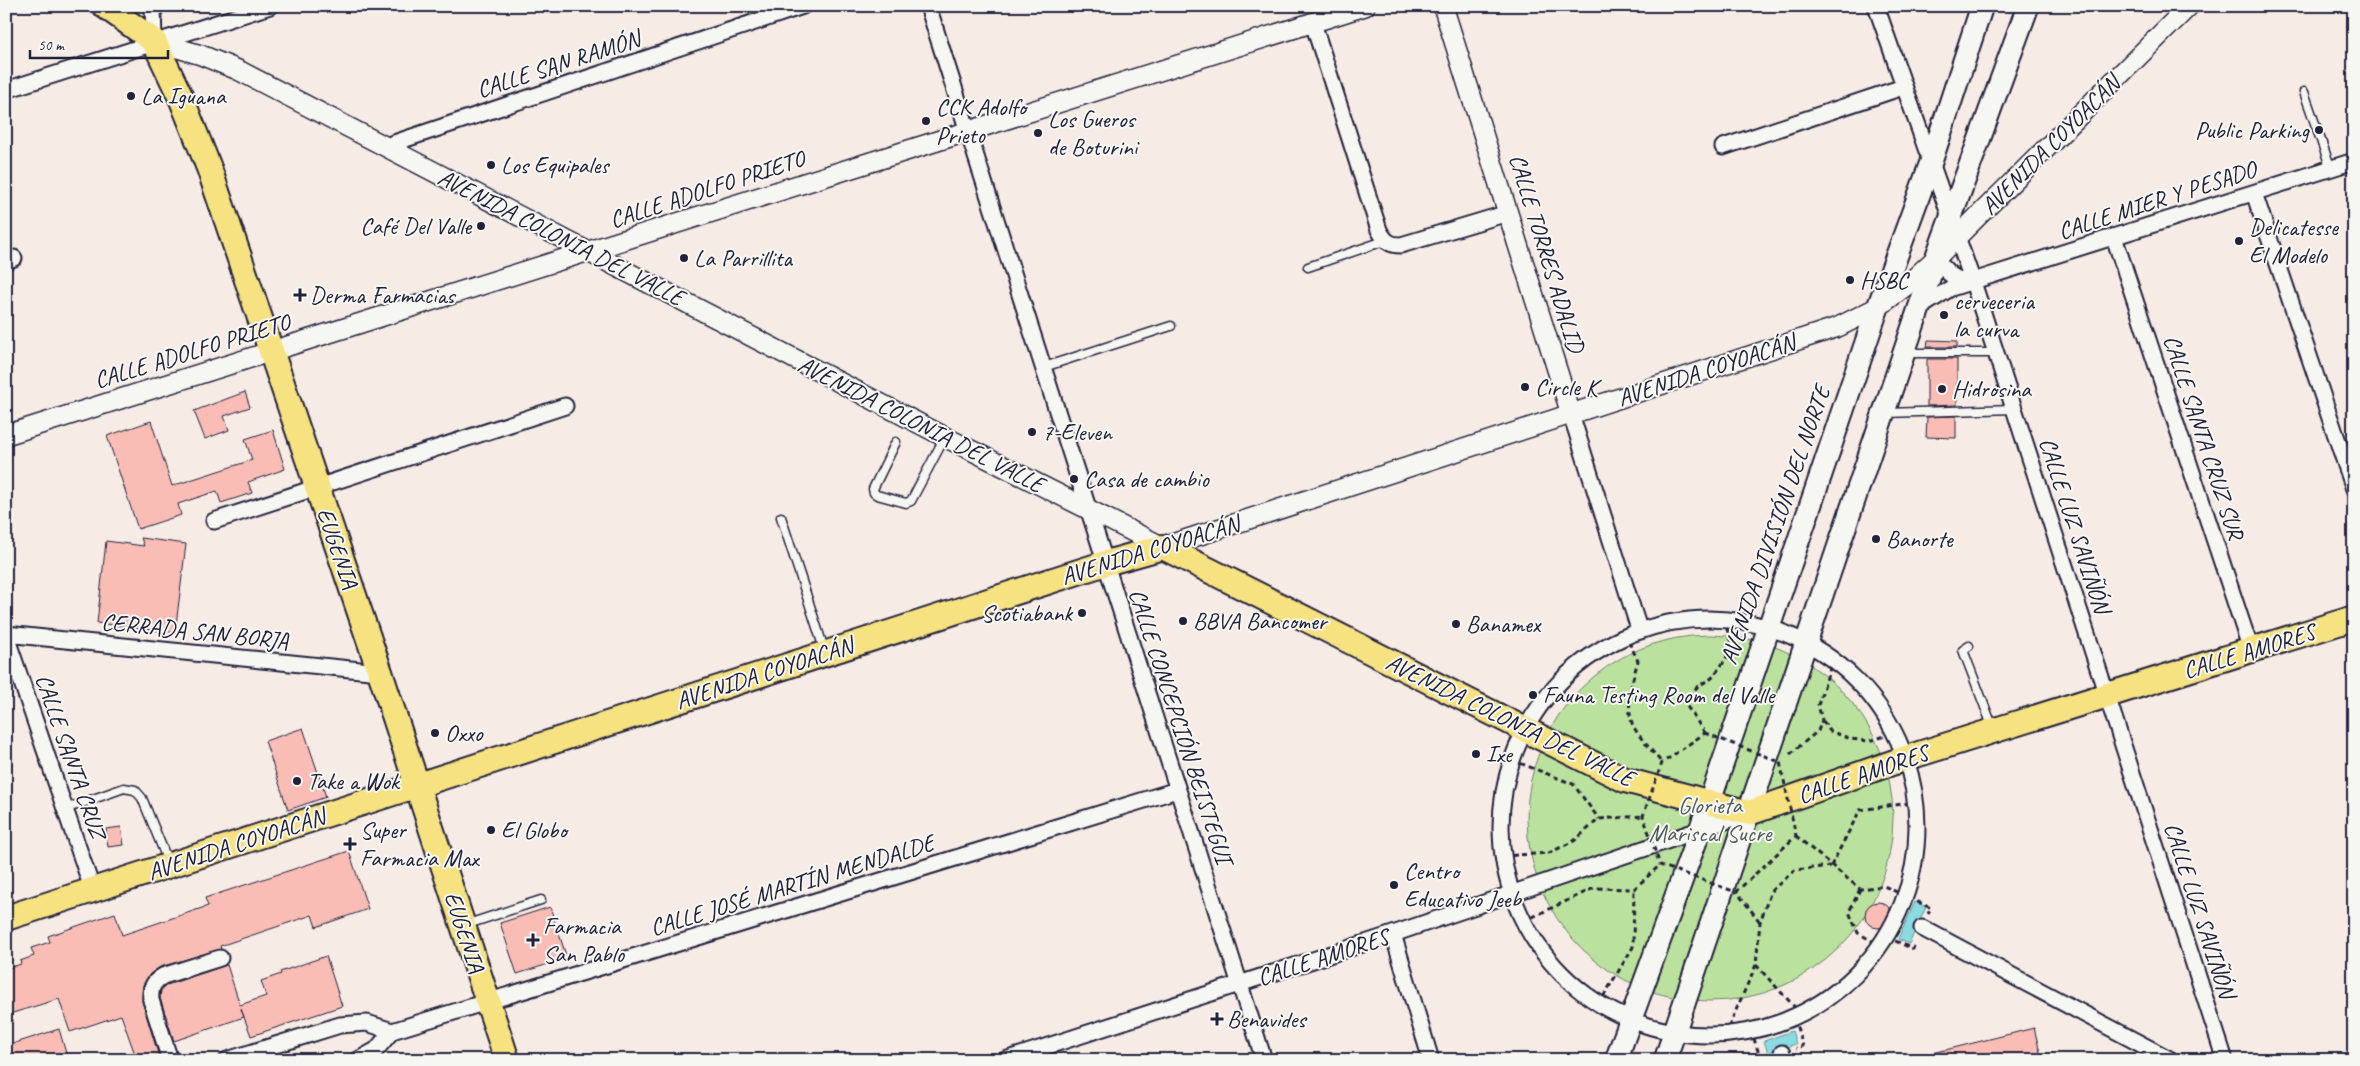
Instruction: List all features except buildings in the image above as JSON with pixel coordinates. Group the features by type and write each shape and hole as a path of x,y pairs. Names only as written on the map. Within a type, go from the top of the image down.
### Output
{"main road":[{"name":"AVENIDA COLONIA DEL VALLE","path":"104,6 154,41"},
{"name":"AVENIDA DIVISIÓN DEL NORTE","path":"1616,1060 1629,1020 1700,830 1707,803 1878,307 1931,162 1982,6"},
{"path":"1665,1060 1936,258 1954,228 2028,6"},
{"name":"EUGENIA","path":"154,41 182,100 209,168 380,672 507,1060"},
{"name":"AVENIDA COLONIA DEL VALLE","path":"1163,547 1625,780 1750,813"},
{"name":"AVENIDA COYOACÁN","path":"6,918 1106,563 1163,547"},
{"name":"CALLE AMORES","path":"1750,813 1906,758 2354,618"}],"street":[{"path":"154,6 154,41"},
{"path":"6,90 154,41 270,6"},
{"name":"CALLE SAN RAMÓN","path":"385,146 804,6"},
{"name":"CALLE CONCEPCIÓN BEISTEGUI","path":"928,6 1264,1060"},
{"name":"CALLE ADOLFO PRIETO","path":"6,435 271,353 1365,6"},
{"name":"CALLE TORRES ADALID","path":"1443,6 1571,414 1633,632"},
{"name":"CALLE LUZ SAVIÑÓN","path":"1876,6 1973,282 2224,1060"},
{"name":"AVENIDA COYOACÁN","path":"1954,228 2189,6"},
{"path":"1313,23 1384,241 1393,245 1401,245 1508,213"},
{"name":"AVENIDA COLONIA DEL VALLE","path":"154,41 201,55 238,70 945,437 1163,547"},
{"path":"1723,147 1903,87"},
{"name":"CALLE MIER Y PESADO","path":"1919,308 1951,288 2354,162"},
{"path":"2254,193 2354,489"},
{"name":"CALLE SANTA CRUZ SUR","path":"2114,237 2251,650"},
{"path":"1936,258 1954,278 1973,282"},
{"name":"AVENIDA COYOACÁN","path":"1163,547 1838,327 1878,307 1907,285 1936,258"},
{"path":"214,521 565,406"},
{"path":"1724,618 1768,627 1807,643 1833,660 1868,693 1895,733 1906,758 1916,802 1916,850 1906,896 1884,941 1846,985 1802,1015 1774,1026 1725,1035 1674,1033 1629,1020 1599,1004 1556,968 1524,921 1512,894 1503,856 1502,808 1512,760 1524,729 1551,690 1585,658 1633,632 1681,620 1724,618"},
{"name":"CERRADA SAN BORJA","path":"6,635 380,672"},
{"name":"CALLE SANTA CRUZ","path":"6,635 93,891"},
{"name":"CALLE JOSÉ MARTÍN MENDALDE","path":"392,1031 1177,790"},
{"name":"CALLE AMORES","path":"1005,1060 1393,934 1750,813"},
{"path":"1922,928 2171,1060"},
{"path":"1393,934 1431,1060"},
{"path":"170,1060 151,1000 150,990 155,981 163,976 220,958"},
{"path":"227,1060 340,1025 368,1023 392,1031 376,1050 358,1060"}],"lane":[{"path":"2304,92 2331,169"},
{"path":"1308,267 1384,241"},
{"path":"1044,367 1171,326"},
{"path":"1904,354 1996,353"},
{"path":"1884,413 2014,410"},
{"path":"896,442 873,488 874,493 877,495 906,503 911,502 945,437"},
{"path":"781,517 826,653"},
{"path":"1969,646 1963,650 1994,731"},
{"path":"65,809 124,788 135,790 142,798 170,866"},
{"path":"463,926 541,900"}],"path":[{"path":"1724,618 1730,642 1726,659 1712,678 1698,686 1684,702 1705,733 1780,762"},
{"path":"1633,632 1638,661 1632,681 1630,700 1632,723 1662,763"},
{"path":"1833,660 1818,705 1822,720 1830,731 1851,739 1869,741 1895,733"},
{"path":"1780,762 1818,731 1822,720"},
{"path":"1660,865 1643,816 1662,763 1705,733"},
{"path":"1512,760 1573,784 1600,819"},
{"path":"1780,762 1796,836 1860,889 1884,886 1931,908 1913,949 1858,934 1850,912 1860,889"},
{"path":"1831,866 1860,810 1916,802"},
{"path":"1503,856 1549,853 1574,841 1600,819 1643,816"},
{"path":"1736,892 1796,836"},
{"path":"1599,1004 1633,947 1634,890 1660,865"},
{"path":"1660,865 1736,892 1760,922"},
{"path":"1725,1035 1756,965 1760,922 1771,891 1795,870 1831,866"},
{"path":"1524,921 1594,888 1634,890"},
{"path":"1756,965 1802,1015"}],"green space":[{"name":"Glorieta Mariscal Sucre","path":"1710,635 1746,639 1780,649 1812,666 1839,689 1862,716 1879,748 1889,782 1893,818 1889,854 1879,888 1862,920 1839,947 1812,970 1780,987 1746,997 1710,1001 1674,997 1640,987 1608,970 1581,947 1558,920 1541,888 1531,854 1527,818 1531,782 1541,748 1558,716 1581,689 1608,666 1640,649 1674,639"}],"water":[{"path":"1915,902 1926,907 1909,944 1898,939"},
{"path":"1792,1031 1796,1044 1768,1053 1764,1041"}],"place":[{"name":"La Iguana","path":"131,96"},
{"name":"CCK Adolfo Prieto","path":"926,121"},
{"name":"Public Parking","path":"2319,130"},
{"name":"Los Gueros de Boturini","path":"1038,133"},
{"name":"Los Equipales","path":"491,165"},
{"name":"Café Del Valle","path":"481,226"},
{"name":"Delicatesse El Modelo","path":"2239,241"},
{"name":"La Parrillita","path":"684,258"},
{"name":"HSBC","path":"1850,280"},
{"name":"Derma Farmacias","path":"300,295"},
{"name":"cerveceria la curva","path":"1944,315"},
{"name":"Circle K","path":"1525,387"},
{"name":"Hidrosina","path":"1942,389"},
{"name":"7-Eleven","path":"1032,432"},
{"name":"Casa de cambio","path":"1074,479"},
{"name":"Banorte","path":"1876,539"},
{"name":"Scotiabank","path":"1082,613"},
{"name":"BBVA Bancomer","path":"1183,621"},
{"name":"Banamex","path":"1456,624"},
{"name":"Fauna Testing Room del Valle","path":"1533,695"},
{"name":"Oxxo","path":"435,733"},
{"name":"Ixe","path":"1476,754"},
{"name":"Take a Wok","path":"297,781"},
{"name":"El Globo","path":"491,830"},
{"name":"Super Farmacia Max","path":"350,844"},
{"name":"Centro Educativo Jeeb","path":"1394,885"},
{"name":"Farmacia San Pablo","path":"533,940"},
{"name":"Benavides","path":"1217,1019"}]}
